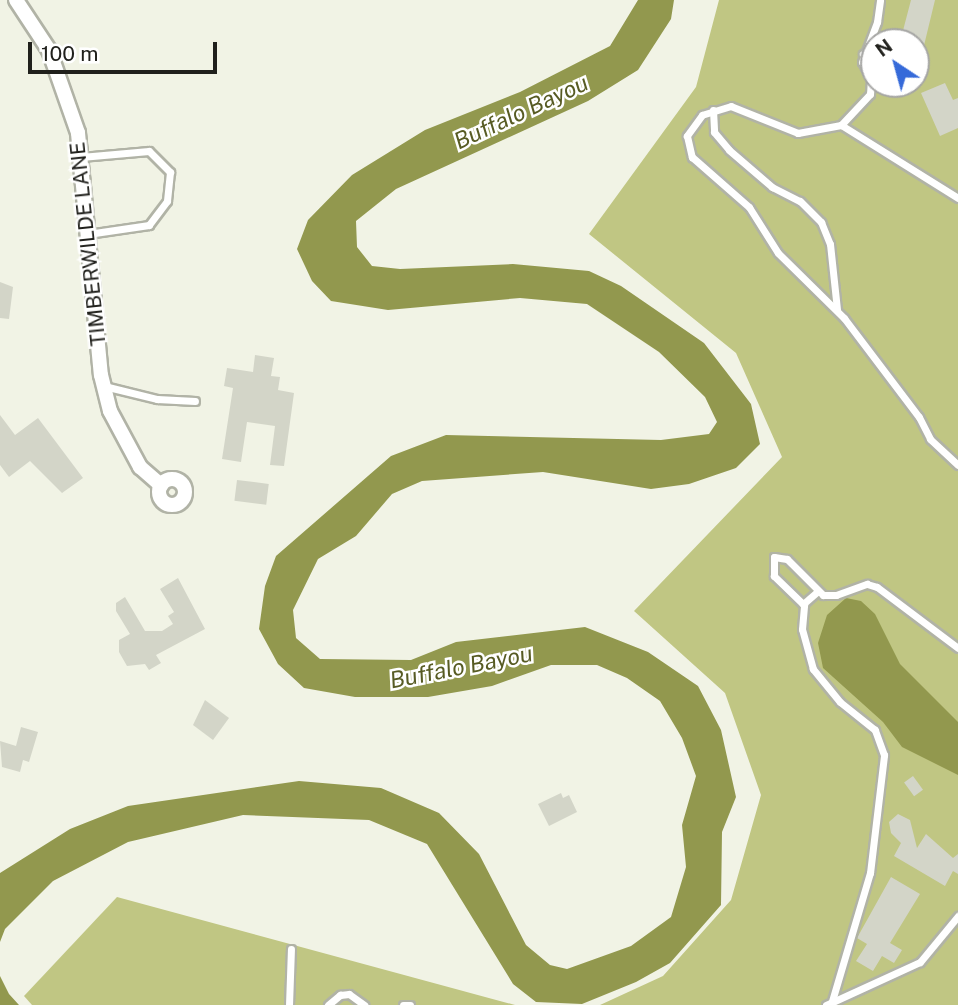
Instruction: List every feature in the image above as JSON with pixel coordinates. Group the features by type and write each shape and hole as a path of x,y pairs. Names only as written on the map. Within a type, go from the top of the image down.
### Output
{"street":[{"name":"TIMBERWILDE LANE","path":"16,0 49,50 78,133 104,386 121,438 140,467 161,485"}],"lane":[{"path":"874,28 880,0"},
{"path":"866,98 841,125 798,133 739,108 713,110 695,120 687,135 687,149 749,207 778,253 837,311 919,417 929,439 958,465"},
{"path":"713,110 714,132 729,150 772,187 800,201 821,222 830,244 837,311"},
{"path":"841,125 958,198"},
{"path":"80,157 149,151 170,172 167,201 149,225 88,234"},
{"path":"104,386 157,399 195,401"},
{"path":"829,1003 870,873 884,755 875,730 840,702 813,669 805,648 803,604 774,576 774,556 787,559 818,591 836,596 859,586 877,587 958,648"},
{"path":"803,604 818,591"},
{"path":"829,1003 920,962 958,916"},
{"path":"289,1005 290,949"},
{"path":"328,1005 340,995 349,994 364,1005"},
{"path":"403,1005 410,1005"}],"shaded area":[{"path":"719,0 958,0 958,1005 600,1005 663,976 731,900 761,795 725,693 634,611 782,457 736,353 589,234 696,87"},
{"path":"117,897 515,1005 32,1005 24,996"}],"water":[{"name":"Buffalo Bayou","path":"638,0 674,0 671,19 638,70 588,101 396,189 356,221 357,247 372,266 400,269 513,264 589,271 621,286 704,343 751,404 760,444 736,468 689,484 651,489 543,472 422,481 392,494 356,536 318,559 293,610 296,638 320,659 411,660 456,642 585,627 648,652 698,686 721,730 736,797 722,832 721,905 670,963 636,982 582,1004 536,1002 513,984 427,844 369,820 243,815 128,842 53,881 5,929 0,942 0,873 70,829 128,806 299,781 381,788 439,813 479,854 526,945 550,965 567,969 631,946 671,917 686,867 682,825 696,776 682,738 660,701 627,678 597,665 551,665 492,686 428,697 355,697 304,688 278,664 259,629 265,586 276,556 391,456 446,435 661,440 709,434 717,422 705,397 659,352 587,304 520,298 388,310 331,301 312,281 297,249 308,220 352,175 425,130 520,92 610,46"},
{"path":"846,598 861,601 875,614 900,664 958,722 958,775 902,747 883,722 823,668 818,643 827,615"},
{"path":"0,976 9,994 19,1005 0,1005"}],"building":[{"path":"911,0 935,0 928,28 904,28"},
{"path":"945,83 953,100 958,98 958,128 940,136 923,98 930,98 930,89"},
{"path":"0,282 13,287 9,319 0,318"},
{"path":"255,355 274,358 271,376 280,377 278,390 294,393 284,466 270,465 275,426 247,422 241,462 222,459 233,388 224,386 227,368 253,372"},
{"path":"0,415 15,435 38,418 83,478 62,493 30,461 9,477 0,465"},
{"path":"237,480 269,484 266,505 234,501"},
{"path":"178,578 205,629 156,655 161,663 149,670 145,664 127,666 119,652 119,640 130,634 116,611 116,603 125,597 145,631 162,631 173,624 168,616 174,612 160,589"},
{"path":"205,700 229,718 213,740 193,725"},
{"path":"21,727 38,732 29,762 23,760 20,772 2,767 0,741 16,746"},
{"path":"913,776 923,790 914,796 904,782"},
{"path":"561,793 563,798 569,795 577,812 549,826 538,804"},
{"path":"898,814 910,820 917,848 926,834 953,858 958,854 958,874 953,871 945,886 894,856 901,843 891,833 889,822"},
{"path":"891,877 920,894 890,943 902,950 894,963 882,956 873,971 856,961 867,944 857,938"}]}
